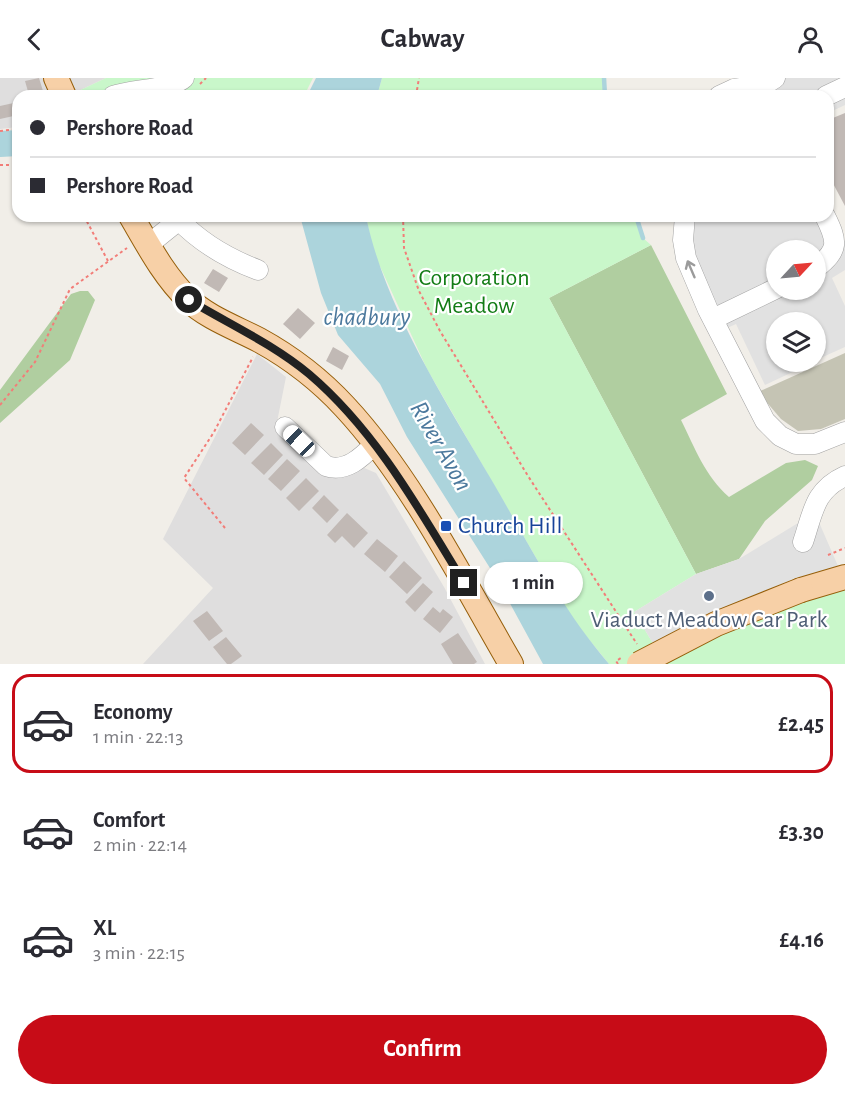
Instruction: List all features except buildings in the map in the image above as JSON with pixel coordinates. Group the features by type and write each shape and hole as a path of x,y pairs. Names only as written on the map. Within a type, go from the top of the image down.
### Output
{"main road":[{"path":"141,232 163,268 189,300 261,341 308,373 345,407 375,444 418,507 511,664"},
{"path":"628,659 801,590 845,577"}],"street":[{"path":"130,90 170,85 184,78"},
{"path":"735,90 745,86 766,88"},
{"path":"141,232 167,222"},
{"path":"181,222 191,233 234,261 258,270"},
{"path":"684,222 683,240 686,258 759,412 780,436 796,444 815,444 845,432"},
{"path":"827,222 838,258"},
{"path":"713,319 766,293"},
{"path":"285,427 326,466 334,469 357,461 375,444"},
{"path":"803,542 818,495 832,482 845,476"}],"path":[{"path":"87,222 108,261"},
{"path":"403,222 404,248 419,291 440,331 534,486 628,659"},
{"path":"0,405 35,362 70,289 108,261 141,232"},
{"path":"225,528 184,478 214,432 261,341"},
{"path":"828,555 844,549 845,558"}],"shaded area":[{"path":"0,78 47,78 51,90 12,90 12,128 0,129"},
{"path":"69,78 106,78 80,90 73,90"},
{"path":"762,78 845,78 845,105 834,110 834,90 720,90 740,81"},
{"path":"834,220 845,242 845,270 832,278 845,306 845,347 826,356 826,312 766,312 766,372 793,372 765,385 736,324 714,334 682,222 834,222"},
{"path":"845,353 845,419 821,429 798,431 781,419 758,392 803,372 826,372 826,362"},
{"path":"257,354 286,377 276,427 322,473 362,467 376,473 444,587 485,664 143,664 213,588 163,539"},
{"name":"Viaduct Meadow Car Park","path":"803,520 818,520 838,566 793,579 695,623 654,645 634,612 696,574 739,559"}],"green space":[{"path":"106,78 313,78 307,90 80,90"},
{"path":"382,78 604,78 605,90 379,90"},
{"name":"Corporation Meadow","path":"367,222 638,222 643,238 651,245 549,298 696,574 634,612 654,645 629,664 609,664 569,615 427,369 373,251"},
{"path":"651,245 727,394 681,420 713,480 729,497 786,463 805,460 818,466 812,480 765,521 739,559 696,574 549,298"},
{"path":"88,291 95,300 70,360 0,423 0,390 71,294"},
{"path":"845,580 845,664 647,664"}],"water":[{"path":"316,78 382,78 379,90 310,90"},
{"name":"chadbury","path":"302,222 368,222 375,250 401,318 436,385 560,598 609,664 543,664 495,576 407,437 380,384 338,335 321,293"}],"waterway":[{"path":"604,78 605,90"},
{"path":"0,144 12,143"},
{"path":"638,222 643,238"}],"place":[{"name":"Church Hill","path":"446,526"},
{"name":"Viaduct Meadow Car Park","path":"709,596"}],"route":[{"path":"189,300 231,326 261,341 308,373 345,407 375,444 418,507 464,583"}],"water label":[{"name":"River Avon","path":"441,446"}]}
